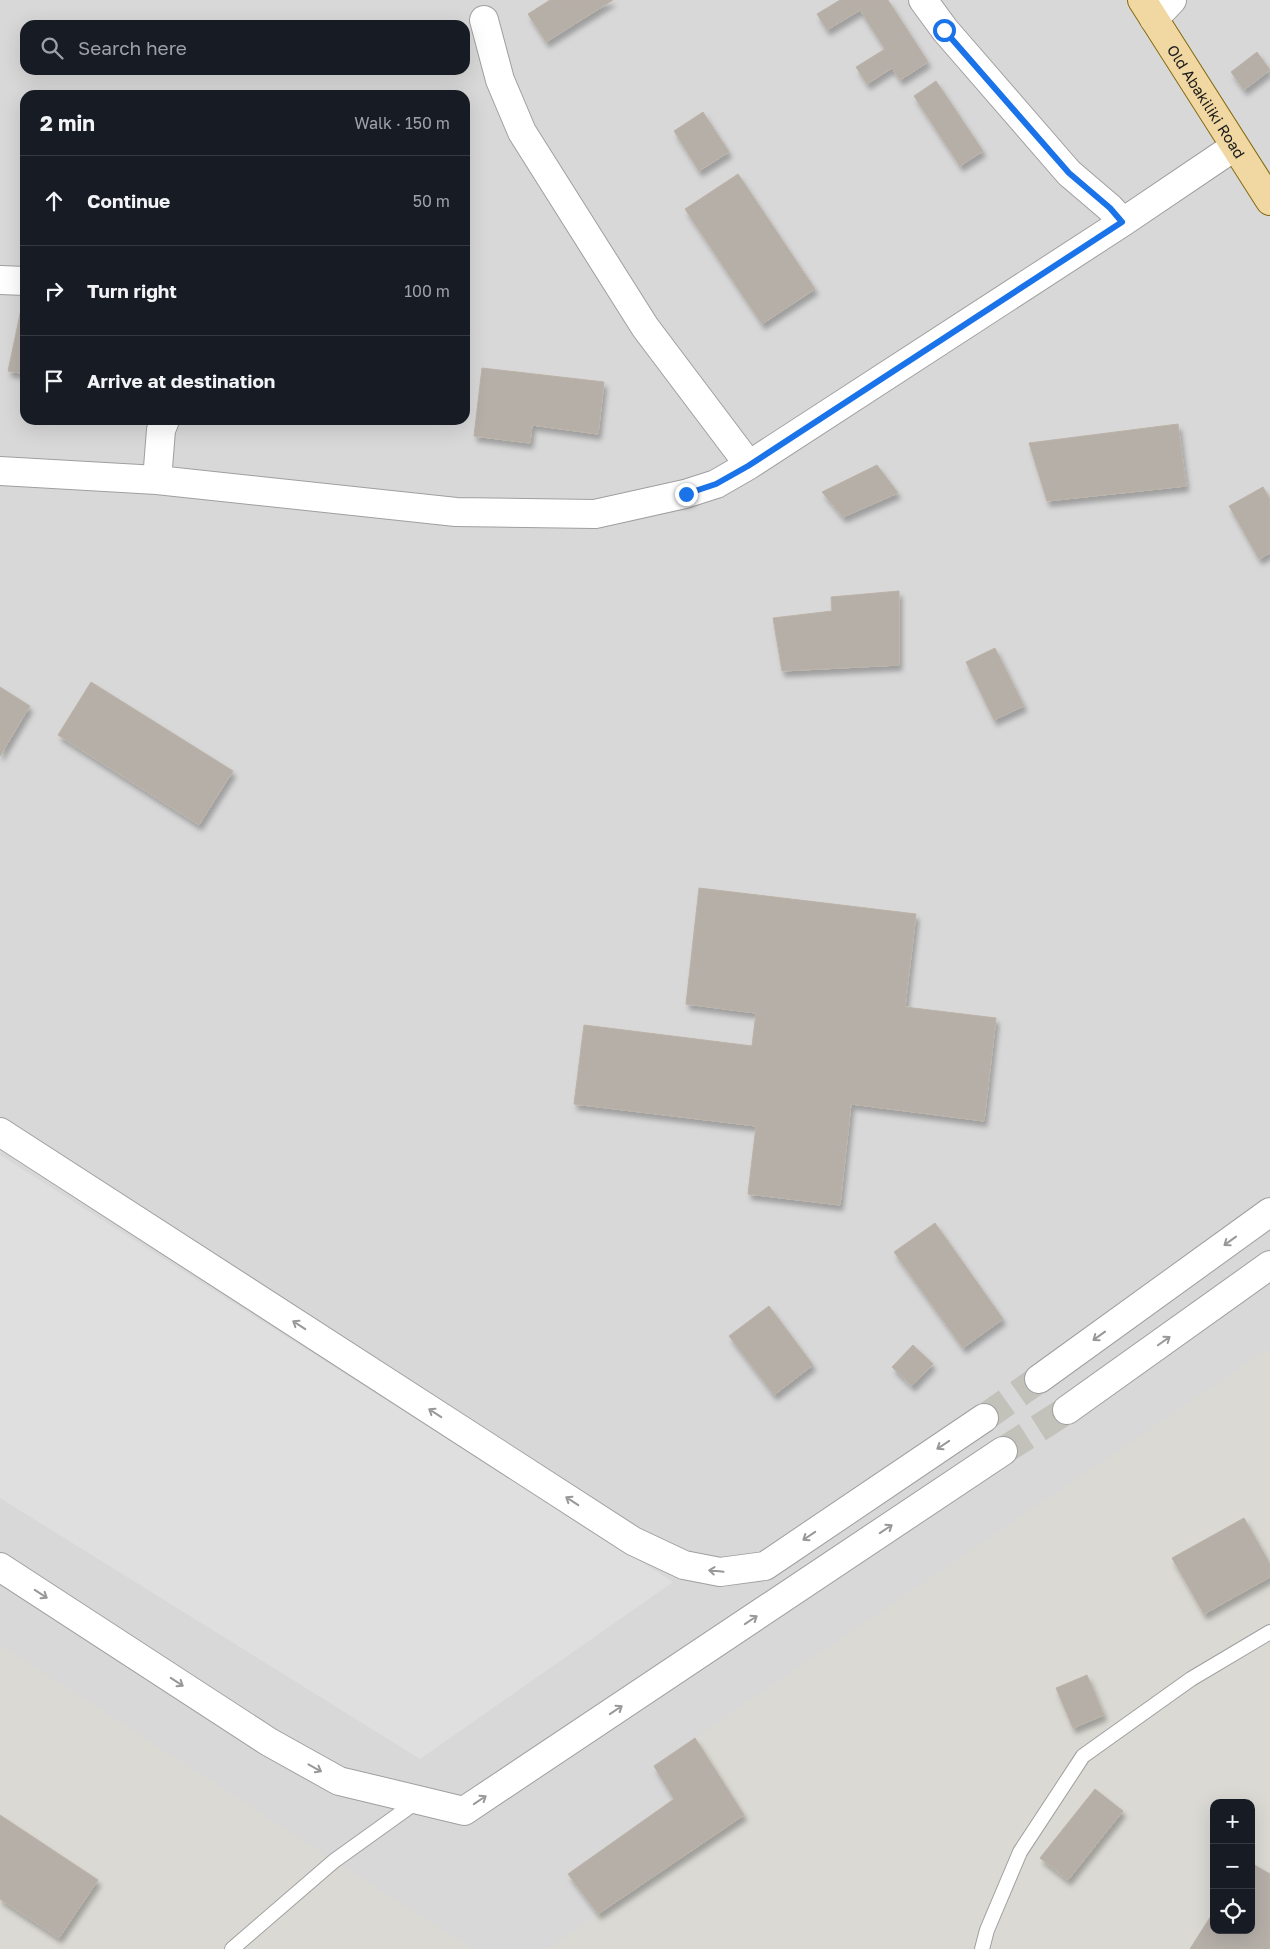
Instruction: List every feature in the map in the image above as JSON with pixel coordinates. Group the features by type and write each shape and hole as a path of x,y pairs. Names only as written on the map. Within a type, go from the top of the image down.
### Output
{"main road":[{"name":"Old Abakiliki Road","path":"1156,6 1234,147 1270,202"}],"street":[{"path":"923,0 944,30 1069,173 1110,208 1122,222"},
{"path":"484,20 500,80 522,132 646,327 748,466"},
{"path":"0,471 157,480 456,512 595,514 686,494 716,484 748,466 1234,147"},
{"path":"0,280 20,281"},
{"path":"157,480 163,425"},
{"path":"0,1132 634,1541 684,1565 720,1572 765,1566 984,1418"},
{"path":"1039,1379 1270,1212"},
{"path":"1067,1410 1270,1265"},
{"path":"0,1567 269,1742 332,1777 340,1781 464,1811 1003,1452"}],"lane":[{"path":"982,1949 987,1930 1020,1852 1083,1756 1191,1679 1270,1632"},
{"path":"232,1949 334,1861 419,1800"}],"shaded area":[{"path":"0,0 1270,0 1270,1949 0,1949"},
{"path":"0,1155 673,1582 420,1759 0,1498"},
{"path":"1270,1348 1270,1949 547,1949 743,1815 695,1738"},
{"path":"0,1645 334,1861 472,1949 0,1949"}],"building":[{"path":"550,0 613,0 546,42 528,14"},
{"path":"840,0 888,0 928,62 900,80 892,68 867,84 856,67 885,49 860,10 827,30 817,14"},
{"path":"1257,52 1270,70 1244,90 1231,72"},
{"path":"936,81 983,151 960,166 914,96"},
{"path":"703,112 729,152 699,171 674,131"},
{"path":"738,174 815,289 762,324 685,209"},
{"path":"20,314 20,373 8,371"},
{"path":"482,368 604,382 598,434 532,425 530,443 474,436"},
{"path":"1178,424 1186,486 1047,501 1029,443"},
{"path":"877,465 898,493 843,517 822,492"},
{"path":"1263,487 1270,499 1270,553 1259,559 1229,506"},
{"path":"899,591 899,665 782,671 773,618 832,611 831,597"},
{"path":"995,648 1024,706 994,720 966,662"},
{"path":"91,682 233,771 199,825 58,735"},
{"path":"0,687 30,706 0,756"},
{"path":"699,888 916,914 905,1007 996,1018 984,1121 851,1104 840,1205 748,1194 756,1126 574,1104 584,1025 752,1046 756,1013 686,1004"},
{"path":"935,1223 1003,1319 963,1348 894,1252"},
{"path":"769,1306 813,1365 774,1395 729,1336"},
{"path":"913,1345 933,1364 912,1386 892,1367"},
{"path":"1244,1518 1270,1564 1270,1577 1204,1614 1172,1558"},
{"path":"1087,1675 1104,1715 1073,1728 1056,1688"},
{"path":"695,1738 744,1815 598,1914 568,1874 674,1799 654,1766"},
{"path":"1095,1789 1123,1811 1068,1880 1040,1858"},
{"path":"0,1815 98,1880 59,1938 0,1899"},
{"path":"1255,1865 1270,1874 1270,1949 1190,1949 1210,1917 1210,1934 1255,1934"}],"tunnel":[{"path":"984,1418 1039,1379"},
{"path":"1003,1451 1067,1410"}],"route":[{"path":"686,494 716,484 748,466 1122,222 1110,208 1069,173 944,30"}]}
